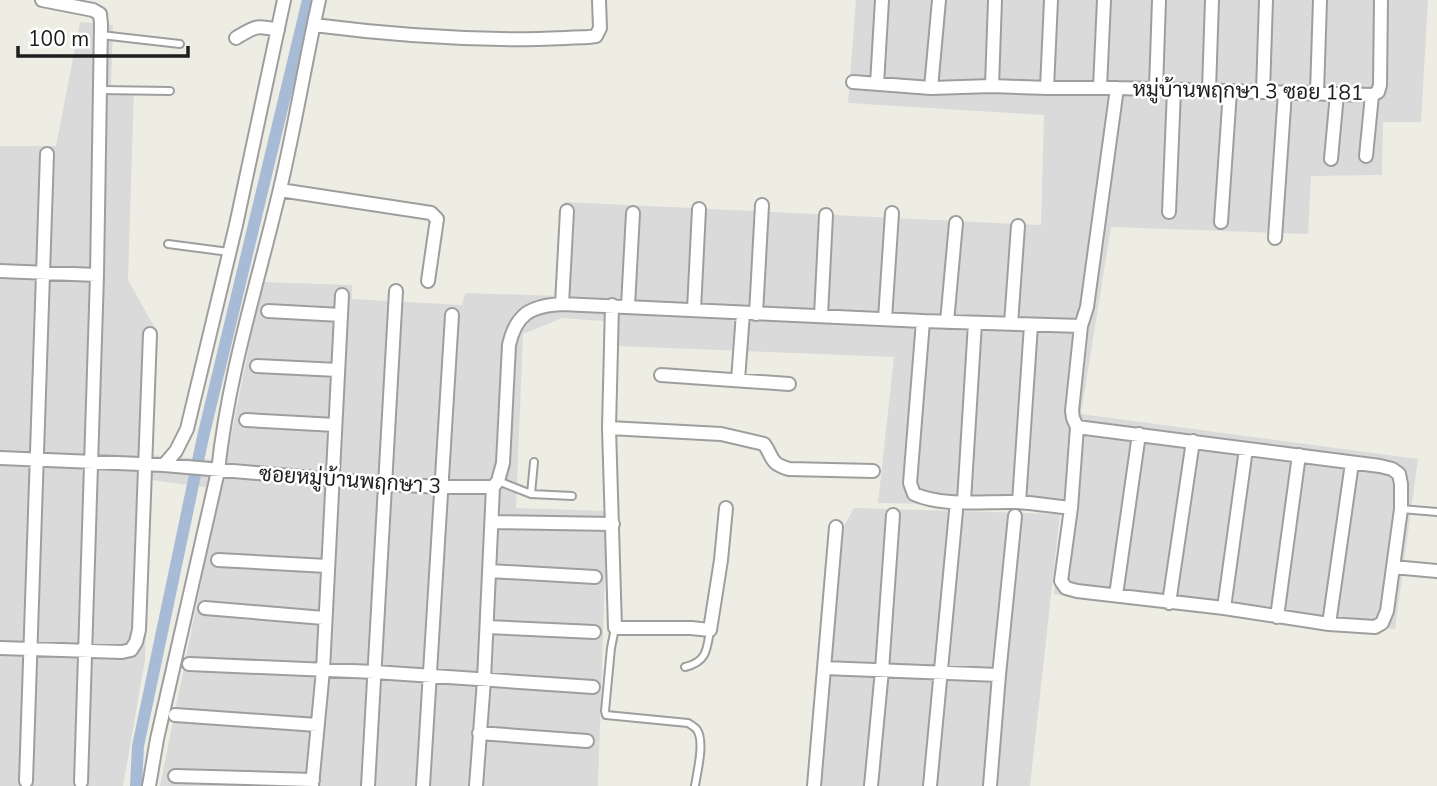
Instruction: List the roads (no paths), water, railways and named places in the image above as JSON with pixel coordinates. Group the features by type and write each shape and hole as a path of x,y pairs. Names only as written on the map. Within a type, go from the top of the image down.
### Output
{"street":[{"path":"42,0 93,10 100,15 101,35 92,463 81,782"},
{"path":"164,465 176,451 187,429 284,0"},
{"path":"149,786 213,470 220,450 258,273 280,190 319,0"},
{"path":"314,25 470,38 588,37 596,36 600,28 599,0"},
{"path":"877,84 882,0"},
{"path":"931,88 939,0"},
{"path":"992,86 995,0"},
{"path":"1047,88 1051,0"},
{"path":"1100,88 1104,0"},
{"path":"1156,89 1158,0"},
{"path":"1209,90 1212,0"},
{"path":"1263,92 1266,0"},
{"path":"1317,93 1320,0"},
{"path":"1366,156 1375,93 1380,85 1381,0"},
{"path":"236,37 257,26 278,30"},
{"name":"หมู่บ้านพฤกษา 3 ซอย 181","path":"853,82 931,88 992,86 1375,93"},
{"path":"1077,427 1392,469 1399,474 1401,509 1387,611 1382,624 1375,627 1329,624 1224,608 1077,591 1066,588 1061,582 1071,508 1077,427 1072,411 1117,88"},
{"path":"1169,212 1174,90"},
{"path":"1221,222 1230,91"},
{"path":"1275,238 1285,92"},
{"path":"1331,159 1337,94"},
{"path":"26,781 47,154"},
{"path":"280,190 431,213 437,219 437,227 428,281"},
{"path":"738,380 750,313 762,205"},
{"path":"694,310 699,209"},
{"path":"562,304 567,211"},
{"path":"628,306 633,213"},
{"path":"885,319 892,214"},
{"path":"821,316 826,215"},
{"path":"947,322 956,223"},
{"path":"1010,324 1018,226"},
{"path":"0,271 97,275"},
{"path":"368,786 396,291"},
{"path":"175,776 313,783 323,670 342,295"},
{"path":"476,786 492,522 496,484 503,463 509,345 512,331 527,312 551,304 612,305 1031,326 1082,326"},
{"path":"612,305 610,428 615,628 710,630 726,508"},
{"path":"268,311 341,315"},
{"path":"423,786 452,315"},
{"path":"923,321 910,483 914,494 960,506 1019,502 1071,508"},
{"path":"930,786 960,506 975,323"},
{"path":"1019,502 1031,326"},
{"path":"0,648 122,652 131,650 136,642 139,630 150,334"},
{"path":"257,366 338,370"},
{"path":"662,375 789,384"},
{"path":"246,420 335,425"},
{"path":"610,428 721,434 764,444 778,466 789,469 873,471"},
{"path":"1116,595 1139,434"},
{"path":"1170,603 1193,441"},
{"path":"1224,608 1246,449"},
{"path":"1277,617 1299,455"},
{"name":"ซอยหมู่บ้านพฤกษา 3","path":"0,458 164,465 441,487 496,484"},
{"path":"1329,624 1352,463"},
{"path":"871,786 893,515"},
{"path":"990,786 1015,516"},
{"path":"492,522 613,524"},
{"path":"814,786 836,527"},
{"path":"218,560 327,566"},
{"path":"1392,567 1437,571"},
{"path":"490,572 595,577"},
{"path":"205,608 324,618"},
{"path":"487,626 594,632"},
{"path":"189,664 374,672 593,687"},
{"path":"824,668 999,675"},
{"path":"175,715 317,725"},
{"path":"479,733 587,741"}],"lane":[{"path":"101,35 180,44"},
{"path":"100,90 170,91"},
{"path":"168,244 229,252"},
{"path":"531,494 534,462"},
{"path":"496,484 531,494 572,496"},
{"path":"1401,509 1437,512"},
{"path":"615,628 608,672 607,715 688,723 696,729 701,749 695,786"},
{"path":"685,667 701,661 707,650 710,630"}],"waterway":[{"path":"136,786 138,746 203,437 308,0"}]}
